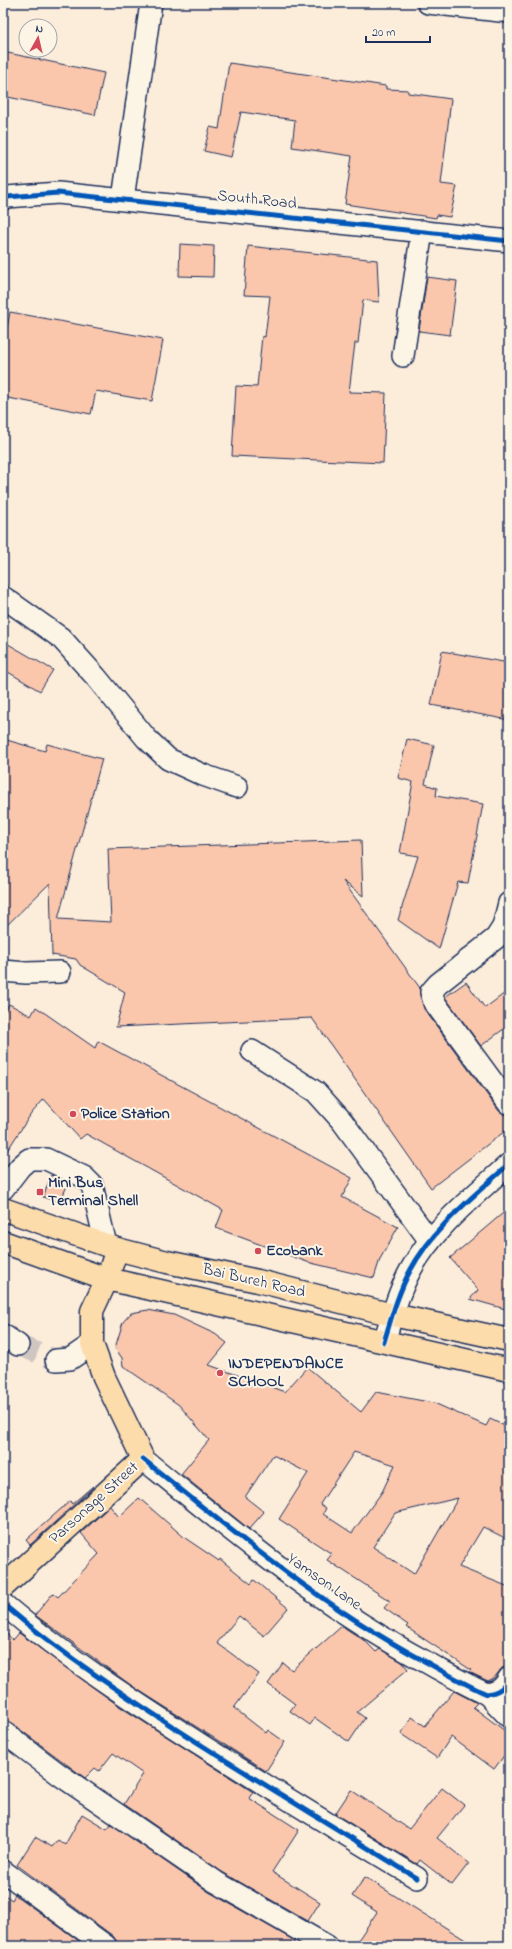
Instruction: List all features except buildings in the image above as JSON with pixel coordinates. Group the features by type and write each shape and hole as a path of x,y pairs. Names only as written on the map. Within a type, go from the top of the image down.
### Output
{"main road":[{"name":"Bai Bureh Road","path":"3,1209 112,1247 167,1262 258,1281 393,1315 509,1340"},
{"path":"3,1242 107,1279 509,1370"},
{"name":"Parsonage Street","path":"3,1587 143,1459 104,1377 92,1344 92,1312 107,1279 112,1247"}],"street":[{"path":"123,199 151,3"},
{"path":"428,3 509,12"},
{"name":"South Road","path":"3,199 7,197 58,192 509,240"},
{"path":"403,356 422,231"},
{"path":"3,597 61,638 96,677 146,738 168,759 203,776 237,787"},
{"path":"509,903 503,927 496,938 438,984 432,992 434,1002 509,1104"},
{"path":"3,971 26,973 60,972"},
{"path":"252,1051 316,1092 342,1121 430,1241"},
{"path":"3,1189 20,1167 29,1159 46,1159 84,1177 92,1185 112,1247"},
{"path":"384,1342 410,1271 430,1241 457,1212 509,1164"},
{"path":"56,1360 70,1359 92,1344"},
{"name":"Yamson Lane","path":"143,1459 248,1544 319,1597 394,1645 501,1686"},
{"path":"3,1604 30,1627 86,1669 165,1721 417,1878"},
{"path":"501,1686 509,1717"},
{"path":"3,1732 67,1779 216,1882 327,1946"},
{"path":"3,1870 106,1946"}],"tunnel":[{"path":"18,1345 56,1360"}],"cycle path":[{"path":"3,199 7,197 58,193 509,241"},
{"path":"384,1342 402,1288 419,1255 455,1213 509,1164"},
{"path":"143,1459 245,1541 315,1593 388,1640 456,1679 487,1694 501,1689 509,1678"},
{"path":"3,1604 75,1661 151,1713 417,1878"}],"place":[{"name":"Police Station","path":"73,1114"},
{"name":"Mini Bus Terminal Shell","path":"40,1192"},
{"name":"Ecobank","path":"258,1251"},
{"name":"INDEPENDANCE SCHOOL","path":"220,1373"}]}
